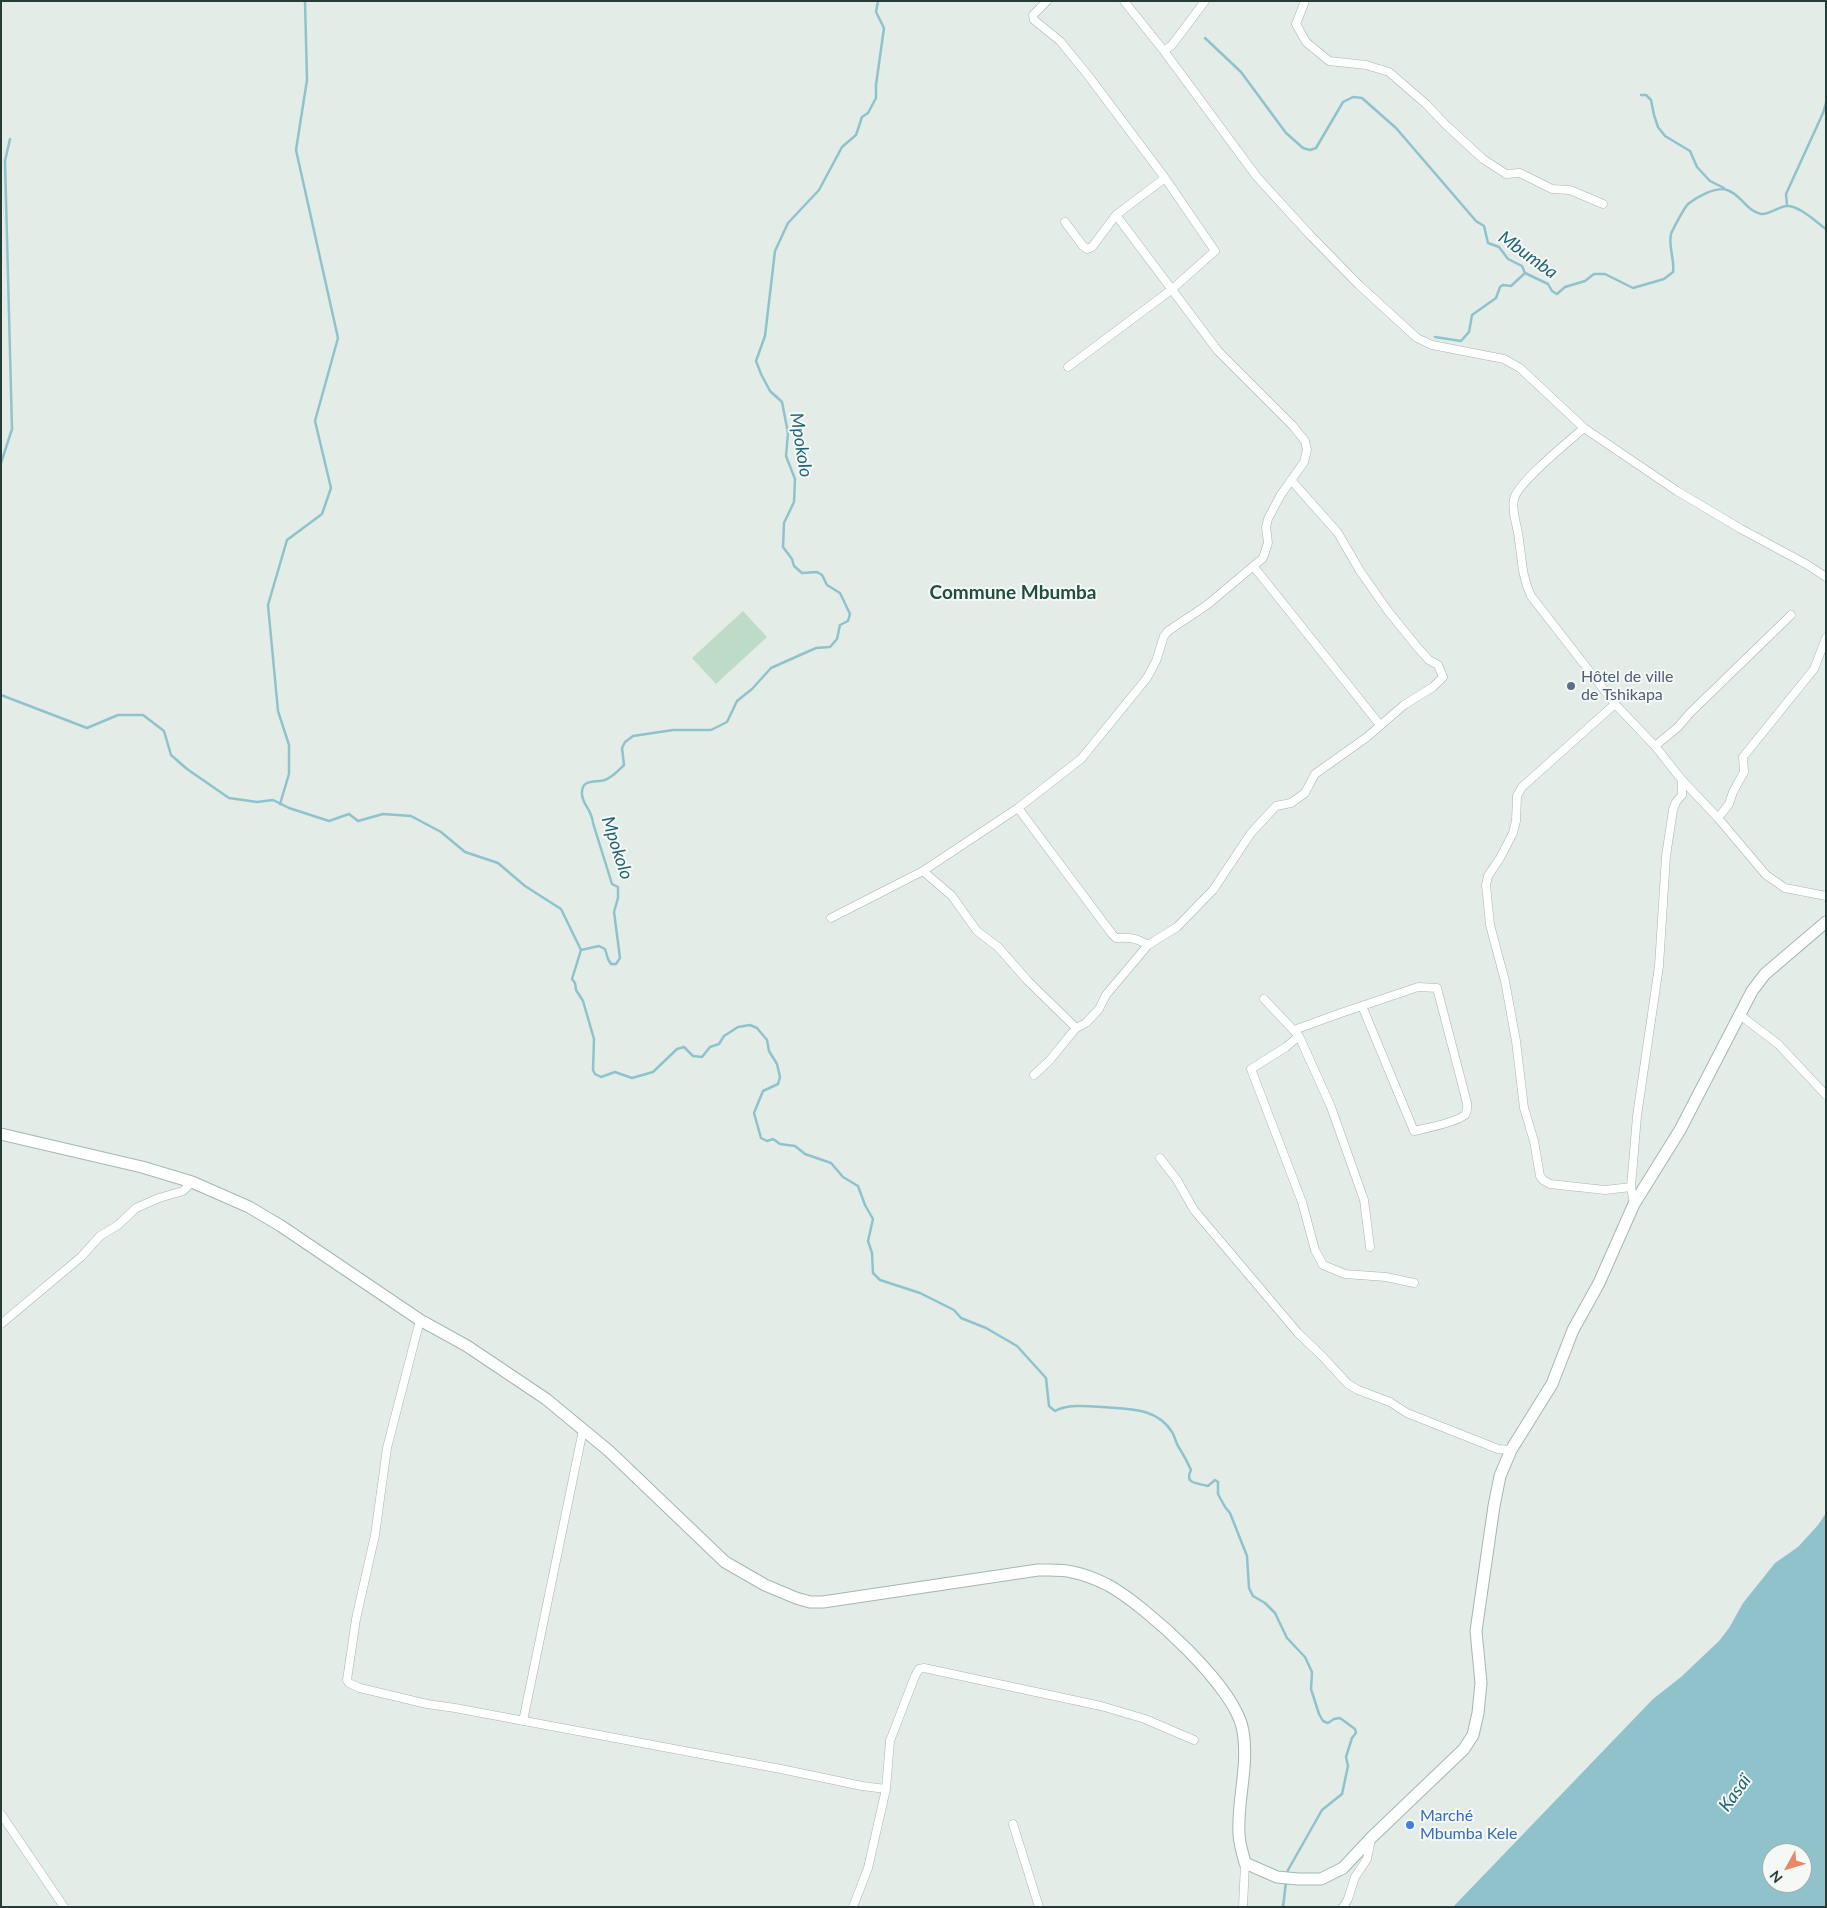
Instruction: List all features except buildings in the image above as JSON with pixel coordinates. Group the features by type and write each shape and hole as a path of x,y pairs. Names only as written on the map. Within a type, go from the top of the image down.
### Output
{"main road":[{"path":"1,1134 142,1166 192,1182 249,1207 281,1226 420,1320 467,1346 546,1399 610,1451 725,1562 765,1585 803,1600 823,1602 1038,1570 1073,1572 1108,1585 1150,1615 1192,1654 1219,1686 1234,1708 1243,1730 1245,1763 1239,1834 1245,1863 1277,1877 1321,1879 1344,1868 1372,1837 1464,1749 1473,1735 1478,1713 1480,1683 1476,1631 1480,1593 1500,1476 1511,1450 1552,1384 1573,1330 1599,1284 1634,1204 1680,1130 1752,991 1765,974 1826,922"}],"street":[{"path":"1047,1 1033,16 1034,20 1060,41 1164,178 1215,251 1171,290 1068,367"},
{"path":"1124,1 1257,177 1309,234 1417,338 1432,346 1504,359 1520,368 1584,428 1677,491 1826,577"},
{"path":"1164,52 1172,45 1205,1"},
{"path":"1305,1 1296,24 1306,42 1329,61 1366,65 1389,72 1426,104 1484,160 1506,174 1520,173 1552,189 1570,190 1603,204"},
{"path":"1065,222 1083,246 1087,249 1092,247 1116,215 1164,178"},
{"path":"832,918 923,871 1018,808 1081,759 1147,678 1156,661 1164,636 1168,631 1207,605 1263,558 1268,543 1266,527 1268,519 1280,496 1304,462 1307,450 1305,441 1293,426 1218,351 1116,215"},
{"path":"1584,428 1517,491 1513,504 1522,572 1531,596 1615,704 1655,746 1682,780 1718,818 1766,876 1785,888 1826,896"},
{"path":"1034,1075 1049,1061 1076,1028 1086,1023 1099,1010 1106,995 1148,945 1177,927 1213,890 1252,833 1276,806 1291,803 1305,793 1315,774 1367,738 1404,705 1443,677 1438,665 1429,660 1388,611 1360,571 1338,533 1291,480"},
{"path":"1254,567 1380,725"},
{"path":"1655,746 1678,727 1791,615"},
{"path":"1718,818 1729,804 1744,772 1743,757 1814,669 1826,638"},
{"path":"1615,704 1522,787 1517,796 1516,821 1513,832 1500,858 1488,876 1486,885 1490,925 1505,981 1516,1041 1524,1108 1534,1141 1540,1176 1550,1184 1605,1190 1631,1186"},
{"path":"1634,1204 1631,1186 1637,1116 1659,966 1666,856 1676,802 1682,795 1682,780"},
{"path":"1018,808 1115,937 1130,937 1148,945"},
{"path":"923,871 952,896 977,931 998,947 1028,981 1076,1028"},
{"path":"1362,1006 1414,1131 1455,1120 1465,1114 1467,1103 1437,988 1418,988 1362,1006 1297,1033 1286,1047 1251,1069 1302,1202 1315,1250 1323,1264 1345,1274 1386,1277 1414,1283"},
{"path":"1264,999 1297,1033 1331,1107 1364,1200 1370,1247"},
{"path":"1740,1015 1778,1044 1826,1095"},
{"path":"1160,1158 1177,1180 1194,1210 1298,1333 1348,1384 1358,1390 1390,1402 1407,1413 1498,1449 1511,1450"},
{"path":"1,1324 81,1257 100,1236 118,1225 136,1208 158,1198 184,1191 192,1182"},
{"path":"420,1320 387,1448 375,1535 356,1619 348,1680 352,1685 427,1704 886,1789"},
{"path":"523,1722 583,1430"},
{"path":"854,1907 868,1868 886,1789 890,1741 919,1670 924,1668 1102,1706 1145,1718 1194,1740"},
{"path":"1,1814 64,1907"},
{"path":"1013,1824 1038,1907"},
{"path":"1343,1907 1348,1899 1356,1876 1367,1859 1372,1837"},
{"path":"1243,1907 1245,1863"}],"green space":[{"path":"743,611 767,637 716,684 692,658"}],"water":[{"name":"Kasaï","path":"1826,1513 1826,1907 1453,1907 1653,1699 1681,1677 1719,1641 1729,1628 1743,1603 1775,1563 1798,1547"}],"waterway":[{"path":"280,804 289,774 289,745 278,711 268,605 287,540 322,514 331,488 315,421 338,338 296,150 307,80 305,1"},
{"name":"Mpokolo","path":"581,950 599,946 605,949 611,964 616,964 620,958 614,912 618,898 618,887 612,884 591,814 582,798 584,785 608,779 620,769 624,765 622,748 625,742 633,736 673,730 711,730 727,722 737,701 752,689 771,668 816,648 830,647 837,639 840,625 848,621 850,614 840,593 827,585 822,575 817,572 802,573 794,566 792,559 783,547 784,523 794,502 795,479 786,456 788,433 782,402 770,391 756,361 765,336 775,251 788,223 819,190 842,147 856,135 862,117 868,113 876,98 884,28 876,12 878,1"},
{"name":"Mbumba","path":"1205,38 1241,72 1286,133 1303,148 1310,150 1316,148 1343,102 1353,97 1362,98 1396,128 1476,221 1484,226 1488,243 1499,247 1508,259 1522,266 1525,273 1548,284 1552,291 1557,294 1565,287 1585,281 1594,274 1605,274 1633,288 1664,279 1673,272 1670,244 1671,234 1676,223 1688,204 1696,198 1718,190 1723,189 1732,192 1751,210 1761,214 1791,206 1807,214 1826,229"},
{"path":"1641,95 1646,95 1651,100 1658,127 1665,136 1690,151 1697,167 1710,181 1724,188"},
{"path":"1787,205 1786,194 1826,103"},
{"path":"1,463 12,429 5,161 10,139"},
{"path":"1435,337 1461,341 1469,332 1472,315 1496,298 1500,287 1503,285 1511,286 1525,273"},
{"path":"1,695 87,728 118,715 143,715 164,731 171,755 187,769 229,798 257,802 273,800 289,808 329,821 349,814 358,821 383,814 411,816 441,832 465,852 498,863 525,886 561,909 581,950 572,979 583,1001 594,1039 593,1070 595,1074 601,1077 615,1072 632,1078 653,1072 677,1049 684,1047 693,1056 702,1057 710,1047 719,1044 724,1036 738,1027 750,1025 757,1028 767,1040 769,1051 777,1064 780,1077 778,1084 763,1091 754,1113 761,1138 767,1141 773,1139 780,1144 795,1146 805,1154 831,1163 843,1177 858,1186 873,1219 868,1241 872,1253 873,1273 880,1280 920,1293 954,1310 961,1318 986,1328 1017,1346 1046,1378 1049,1406 1055,1411 1066,1407 1078,1406 1121,1408 1141,1411 1158,1418 1166,1424 1173,1434 1191,1470 1190,1480 1208,1486 1215,1480 1218,1482 1218,1494 1230,1513 1247,1556 1249,1588 1253,1596 1265,1603 1275,1613 1287,1638 1305,1657 1312,1672 1311,1689 1323,1721 1328,1723 1340,1718 1355,1729 1356,1733 1352,1738 1346,1757 1348,1766 1342,1794 1322,1810 1287,1874"},
{"path":"1283,1907 1286,1882"}],"place":[{"name":"Hôtel de ville de Tshikapa","path":"1571,686"},
{"name":"Marché Mbumba Kele","path":"1410,1825"}],"district":[{"name":"Commune Mbumba","path":"1013,593"}]}
